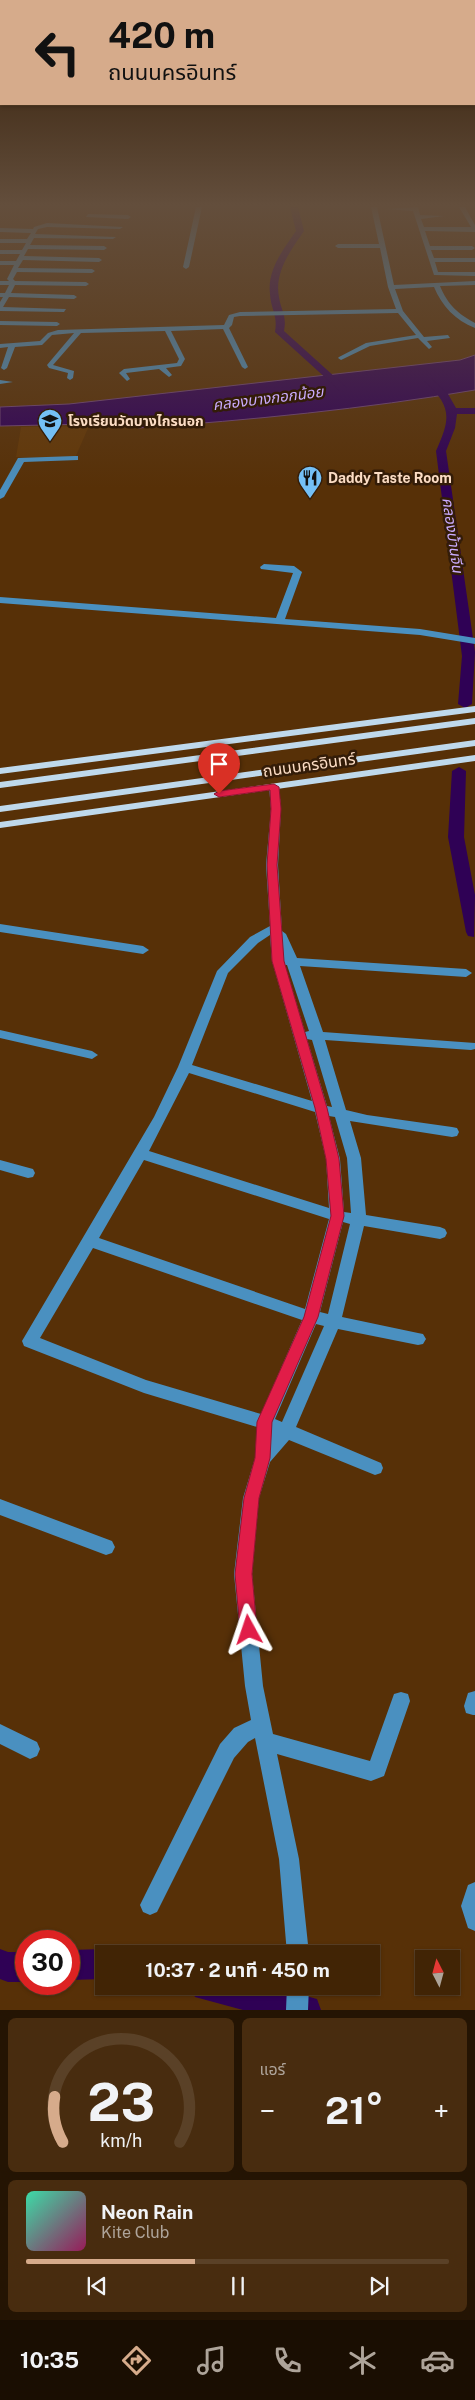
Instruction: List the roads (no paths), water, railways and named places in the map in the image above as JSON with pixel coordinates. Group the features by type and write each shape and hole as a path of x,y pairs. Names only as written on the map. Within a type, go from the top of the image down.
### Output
{"main road":[{"name":"ถนนนครอินทร์","path":"0,771 475,709"},
{"name":"ถนนนครอินทร์","path":"0,785 475,721"},
{"name":"ถนนนครอินทร์","path":"0,809 475,743"},
{"name":"ถนนนครอินทร์","path":"0,825 475,758"}],"street":[{"path":"396,301 400,312 429,347"},
{"path":"442,301 454,313 475,326"},
{"path":"0,308 64,310"},
{"path":"0,346 42,343 50,334 58,332 225,327 229,325 229,317 235,315 284,312 349,315 400,312"},
{"path":"0,323 57,324"},
{"path":"225,327 245,367"},
{"path":"127,380 122,373 124,371 182,363 167,328"},
{"path":"70,378 72,372 51,367 50,365 76,331"},
{"path":"340,358 368,344 448,337"},
{"path":"0,338 40,338"},
{"path":"4,368 12,346"},
{"path":"161,367 168,375"},
{"path":"0,382 10,382"},
{"path":"0,497 21,460 75,458"},
{"path":"264,567 294,569 298,572 279,622"},
{"path":"2,602 279,622 456,637 474,641"},
{"path":"274,787 276,809 272,865 276,927 285,961 298,1036 321,1108 333,1159 337,1216 311,1317 265,1422 263,1458 251,1498 244,1574 254,1686 289,1859 297,1945"},
{"path":"276,927 254,940 223,971 185,1066 141,1154 30,1341 144,1386 265,1422 375,1468"},
{"path":"0,928 143,950"},
{"path":"285,961 466,973"},
{"path":"263,1458 286,1431 333,1323 359,1218 354,1158 317,1034 285,961"},
{"path":"0,1034 92,1055"},
{"path":"298,1036 317,1034 471,1046"},
{"path":"185,1066 321,1108 367,1120 452,1132"},
{"path":"141,1154 337,1216 359,1218 440,1233"},
{"path":"0,1165 28,1174"},
{"path":"90,1240 311,1317 418,1339"},
{"path":"0,1507 106,1547"},
{"path":"150,1905 227,1751 241,1735 264,1733 371,1771 376,1769 401,1701"},
{"path":"0,1734 30,1749"},
{"path":"475,1892 471,1906 475,1921"},
{"path":"297,2010 298,1995"}],"water":[{"name":"คลองบางกอกน้อย","path":"475,355 475,390 433,397 307,413 138,428 136,423 0,426 0,407 69,404 460,360"}],"waterway":[{"path":"275,301 281,315 279,332 343,389"},
{"name":"คลองบ้านจีน","path":"427,379 445,396 450,403 452,411"},
{"path":"452,411 475,411"},
{"name":"คลองบ้านจีน","path":"452,411 447,439 441,451 469,656 465,704"},
{"name":"คลองบ้านจีน","path":"459,771 456,837 474,932"},
{"path":"0,1964 15,1967"},
{"path":"80,1965 95,1964"},
{"path":"244,1995 306,2010"}],"place":[{"name":"โรงเรียนวัดบางไกรนอก","path":"50,442"},
{"name":"Daddy Taste Room","path":"310,499"}]}
